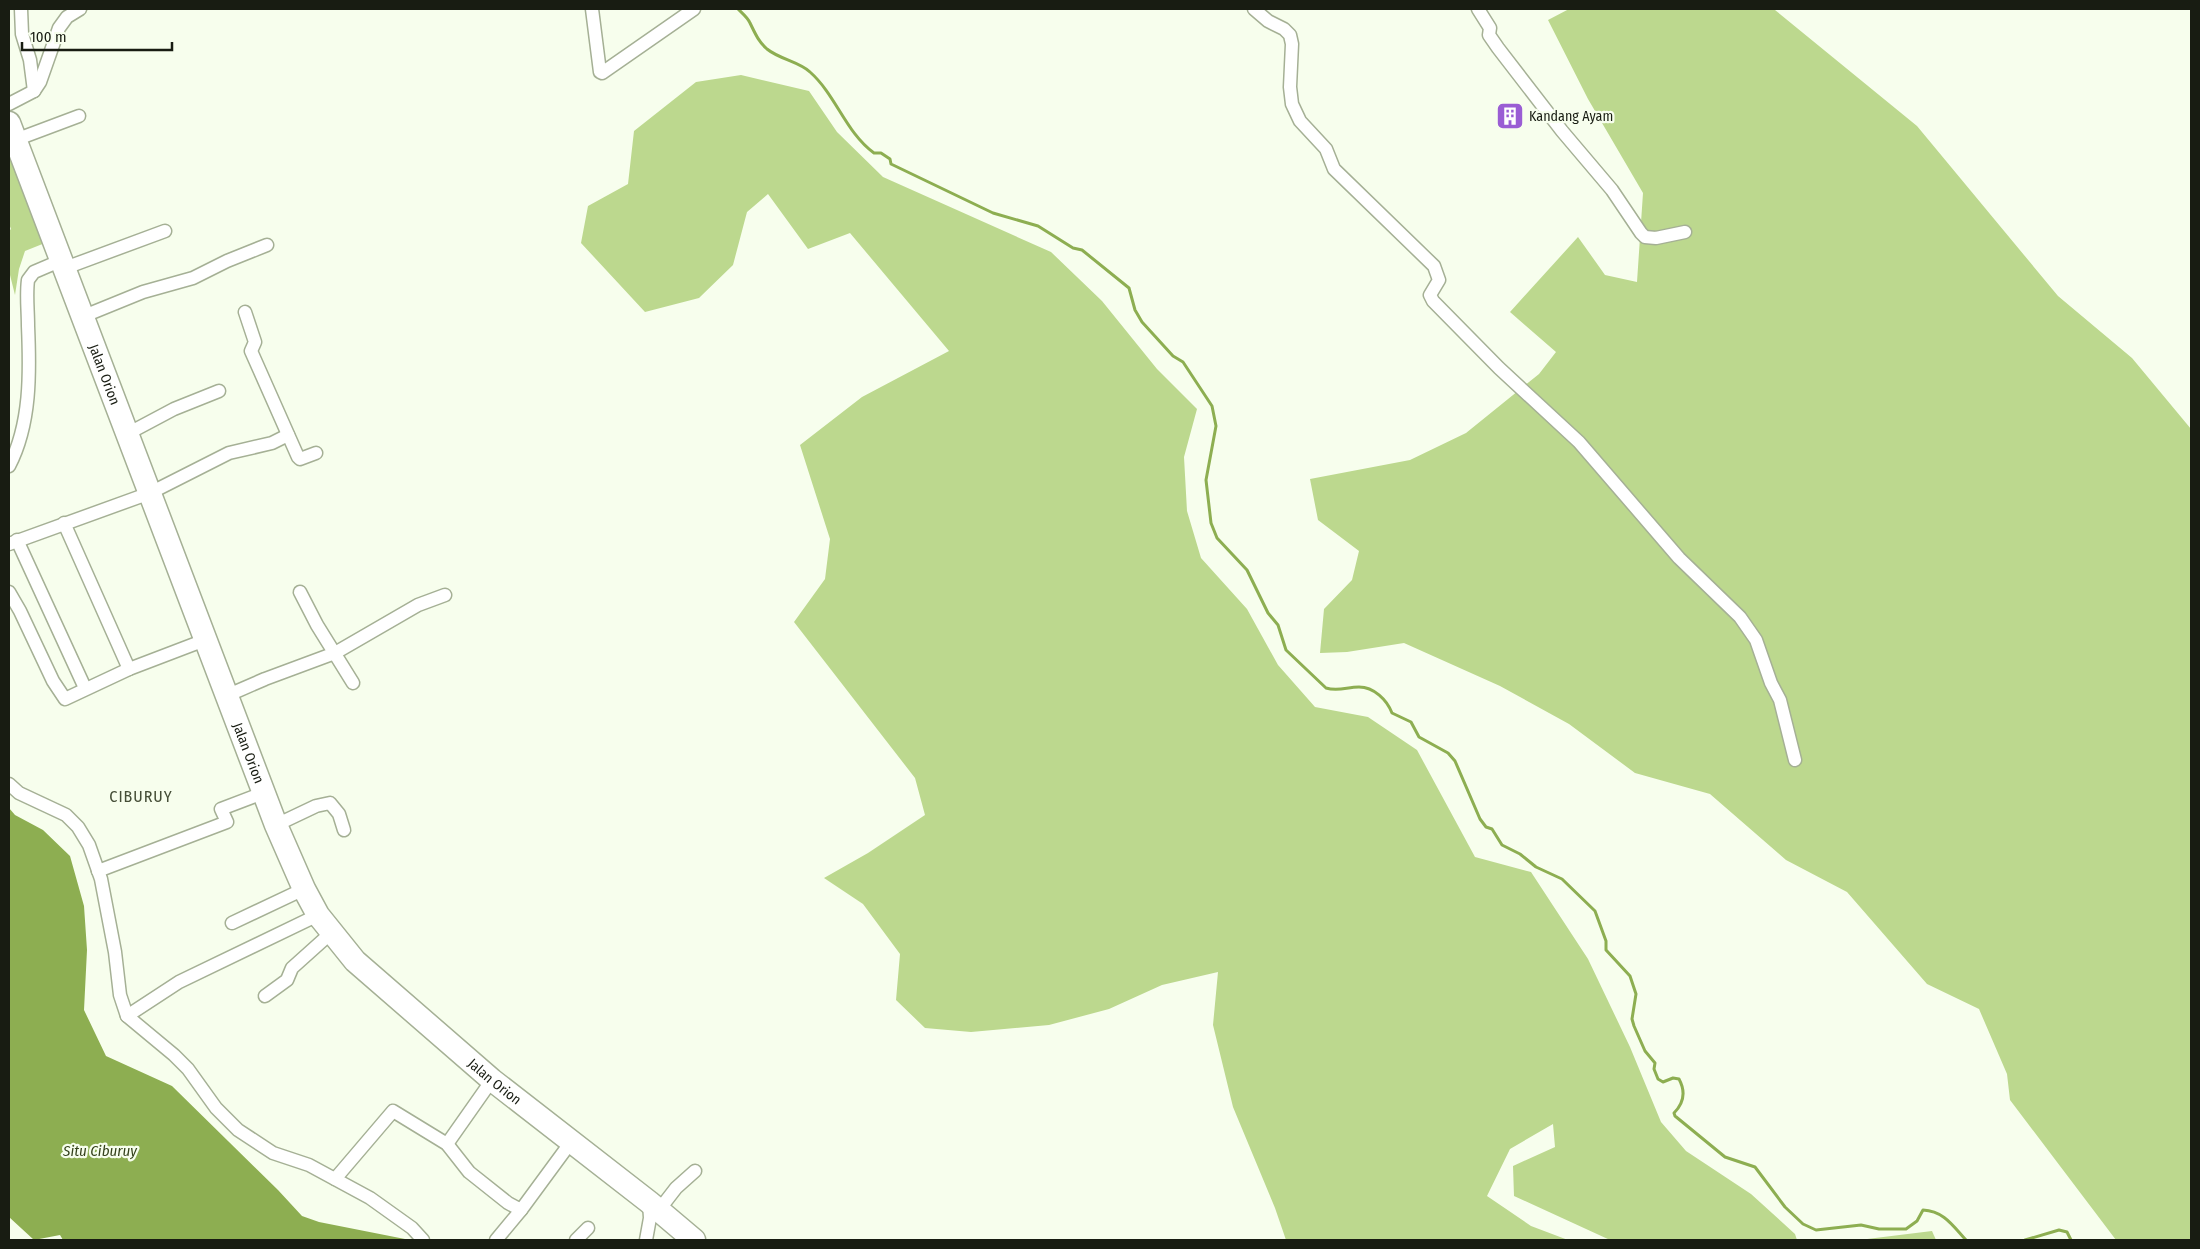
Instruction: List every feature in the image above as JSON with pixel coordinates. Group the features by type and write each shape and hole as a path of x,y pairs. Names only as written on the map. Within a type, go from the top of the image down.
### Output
{"highway":[{"name":"Jalan Orion","path":"12,137 84,316 276,825 304,889 318,915 362,968 492,1080 654,1206 694,1240"}],"street":[{"path":"21,9 22,34 30,60 34,91"},
{"path":"9,104 34,91 44,73 59,28 67,17 80,9"},
{"path":"592,9 600,72 602,73 673,21 694,9"},
{"path":"1254,9 1268,21 1284,29 1290,35 1292,44 1290,95 1300,121 1326,149 1334,169 1434,266 1439,280 1430,295 1433,301 1498,368 1579,442 1679,558 1740,617 1756,640 1771,683 1780,700 1795,760"},
{"path":"1478,9 1490,28 1489,36 1562,131 1612,190 1641,233 1645,237 1656,238 1685,232"},
{"path":"12,137 79,116"},
{"path":"9,466 16,452 25,420 29,350 28,280 34,272 164,231"},
{"path":"84,316 143,292 193,278 266,245"},
{"path":"245,312 255,342 251,351 298,457 300,459 316,453"},
{"path":"127,434 174,409 219,391"},
{"path":"85,688 13,542 150,493 229,452 272,443 288,435"},
{"path":"64,523 129,669"},
{"path":"9,592 63,698 129,669 205,640"},
{"path":"300,592 317,625 353,683"},
{"path":"226,696 334,653 418,606 445,595"},
{"path":"9,784 20,793 66,815 78,827 89,845 98,871 115,952 120,996 127,1016 188,1069 216,1108 238,1130 273,1153 309,1165 370,1198 412,1228 423,1240"},
{"path":"98,871 227,822 221,809 264,793"},
{"path":"276,825 316,806 330,803 339,814 344,830"},
{"path":"232,923 304,889"},
{"path":"127,1016 179,982 318,915"},
{"path":"265,996 287,980 292,968 331,933"},
{"path":"447,1144 492,1080"},
{"path":"335,1179 393,1111 447,1144 469,1172 508,1203 521,1210"},
{"path":"496,1240 521,1210 571,1142"},
{"path":"646,1240 654,1206 695,1171"},
{"path":"576,1240 588,1228"}],"shaded area":[{"path":"1569,9 1775,10 1917,126 2058,296 2132,358 2191,429 2191,1240 2116,1240 2010,1100 2007,1074 1979,1009 1927,984 1847,892 1786,860 1710,794 1635,773 1569,724 1500,686 1404,643 1347,652 1320,653 1324,609 1352,580 1359,551 1318,520 1310,479 1410,460 1466,433 1539,374 1556,352 1510,312 1578,237 1605,275 1637,282 1643,193 1588,99 1548,20"},
{"path":"741,75 809,91 837,132 883,177 1051,252 1102,301 1157,369 1197,409 1184,457 1187,511 1201,558 1247,609 1278,665 1315,707 1368,717 1417,750 1475,857 1531,872 1588,959 1630,1047 1661,1122 1686,1151 1751,1194 1795,1234 1797,1240 1610,1240 1514,1196 1513,1166 1555,1147 1553,1124 1510,1149 1487,1196 1531,1226 1568,1240 1286,1240 1275,1208 1233,1107 1213,1025 1218,972 1162,985 1109,1009 1049,1025 971,1032 925,1028 896,1000 900,954 863,904 824,878 868,853 925,815 915,778 794,622 825,579 830,539 800,445 862,397 949,351 850,233 808,249 768,194 747,212 733,265 699,298 645,312 581,243 588,206 628,184 634,131 696,82"},
{"path":"16,157 45,243 25,251 19,269 15,295 9,271 9,231 11,229 9,224 9,160"},
{"path":"1932,1231 1936,1240 1859,1240"}],"water":[{"name":"Situ Ciburuy","path":"9,808 15,815 43,830 70,856 84,906 87,950 84,1010 106,1056 172,1086 302,1216 319,1222 410,1240 63,1240 60,1235 34,1240 9,1217"}],"waterway":[{"path":"738,9 748,19 759,40 767,49 806,69 819,81 848,125 864,145 874,153 881,153 890,159 891,164 993,213 1038,226 1073,248 1082,250 1129,288 1135,310 1142,322 1173,356 1183,362 1212,406 1216,426 1206,480 1211,523 1217,538 1247,570 1268,613 1278,625 1286,650 1326,688 1359,687 1375,692 1387,703 1392,713 1411,722 1419,737 1448,753 1455,761 1480,819 1486,827 1492,829 1502,845 1520,854 1536,867 1562,879 1595,911 1606,941 1606,950 1630,976 1636,994 1632,1019 1645,1051 1655,1063 1654,1069 1658,1079 1663,1082 1673,1078 1679,1079 1683,1088 1682,1101 1674,1113 1675,1116 1725,1157 1755,1167 1785,1207 1803,1224 1816,1230 1861,1225 1879,1229 1906,1229 1917,1221 1923,1210 1942,1216 1966,1240"},
{"path":"2025,1240 2059,1230 2067,1232 2071,1240"}],"place":[{"name":"Kandang Ayam","path":"1510,116"}],"district":[{"name":"CIBURUY","path":"141,796"}]}
